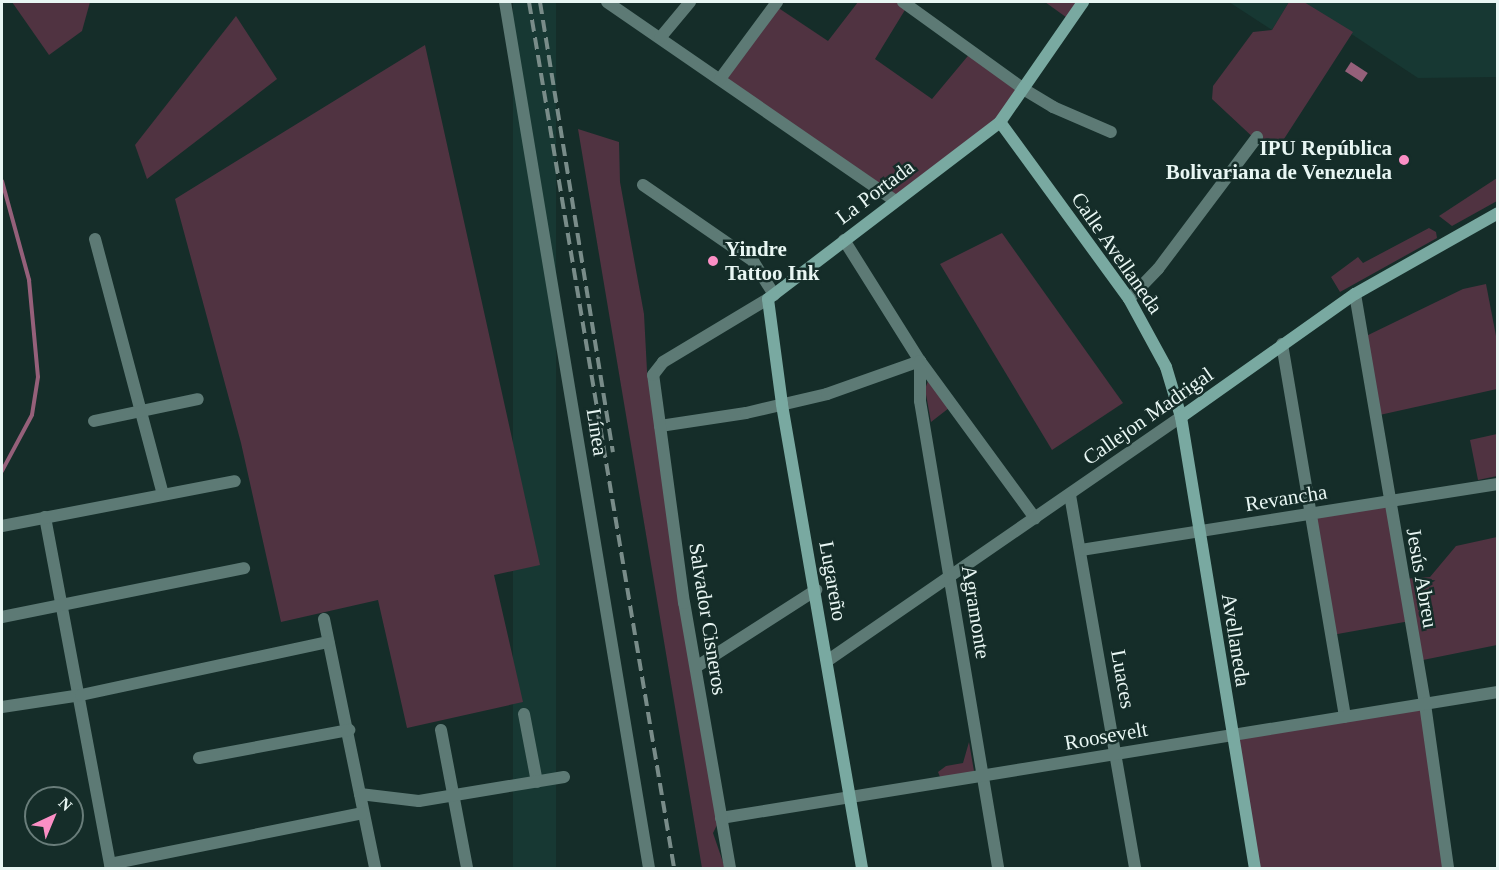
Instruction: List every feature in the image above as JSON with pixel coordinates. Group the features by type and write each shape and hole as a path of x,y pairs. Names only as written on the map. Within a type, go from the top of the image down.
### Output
{"street":[{"name":"Línea","path":"505,2 649,868"},
{"path":"607,2 895,201"},
{"path":"660,38 690,2"},
{"path":"720,79 777,2"},
{"path":"903,2 1025,90 1053,107 1111,132"},
{"name":"La Portada","path":"653,375 663,362 771,297 1000,122 1025,90 1083,2"},
{"name":"Calle Avellaneda","path":"1000,122 1129,299 1166,367 1181,417"},
{"path":"1129,299 1158,269 1257,137"},
{"path":"643,185 753,261 771,297"},
{"name":"Callejon Madrigal","path":"827,661 951,578 1355,294 1497,213"},
{"path":"95,239 163,494"},
{"path":"844,240 920,361 1035,518"},
{"name":"Jesús Abreu","path":"1355,294 1425,704 1448,868"},
{"name":"Lugareño","path":"771,297 782,404 816,590 862,868"},
{"path":"1282,344 1346,717"},
{"path":"660,426 827,394 920,361"},
{"name":"Agramonte","path":"920,361 920,401 998,868"},
{"name":"Salvador Cisneros","path":"653,375 696,668 730,868"},
{"path":"94,421 198,399"},
{"name":"Avellaneda","path":"1181,417 1255,868"},
{"path":"2,526 235,481"},
{"name":"Revancha","path":"1081,550 1497,484"},
{"name":"Luaces","path":"1070,495 1135,868"},
{"path":"45,517 81,694 110,866 363,813"},
{"path":"2,617 62,603 244,568"},
{"path":"696,668 816,590"},
{"path":"324,619 375,868"},
{"path":"2,707 81,694 328,642"},
{"name":"Roosevelt","path":"721,818 1497,692"},
{"path":"524,714 537,782"},
{"path":"199,758 348,730"},
{"path":"441,730 467,868"},
{"path":"360,794 419,801 564,777"}],"shaded area":[{"path":"12,2 90,2 82,31 49,55"},
{"path":"513,2 556,2 556,868 513,868"},
{"path":"858,2 903,2 908,5 875,59 932,99 972,51 1025,90 1000,122 895,201 720,79 774,5 828,41"},
{"path":"1045,2 1083,2 1070,20"},
{"path":"1229,2 1289,2 1272,30"},
{"path":"1289,2 1304,2 1353,32 1273,156 1212,99 1213,86 1253,32 1272,30"},
{"path":"1303,2 1497,2 1497,77 1418,78"},
{"path":"236,16 277,79 147,179 135,145"},
{"path":"425,45 540,565 494,575 523,702 407,728 378,600 281,622 241,443 175,199"},
{"path":"1351,62 1368,73 1362,82 1345,71"},
{"path":"578,129 619,142 620,182 644,314 647,371 717,825 713,833 725,868 702,868"},
{"path":"1497,178 1497,201 1452,226 1439,216"},
{"path":"1429,228 1436,232 1437,238 1340,292 1331,277 1358,257 1363,263"},
{"path":"1002,233 1123,403 1052,450 940,264"},
{"path":"1486,284 1497,341 1497,389 1375,416 1362,338 1463,289"},
{"path":"928,381 949,408 931,422 925,389"},
{"path":"1497,434 1497,476 1478,480 1470,440"},
{"path":"1389,502 1403,579 1430,577 1456,546 1497,537 1497,645 1418,661 1410,621 1332,635 1312,514"},
{"path":"1425,704 1448,868 1255,868 1232,735"},
{"path":"969,742 974,771 968,776 940,777 938,772 946,766 963,763"}],"waterway":[{"path":"2,181 29,280 38,377 32,415 2,471"}],"railway":[{"path":"529,2 674,868"},
{"path":"540,2 613,452"}],"place":[{"name":"IPU República Bolivariana de Venezuela","path":"1404,160"},
{"name":"Yindre Tattoo Ink","path":"713,261"}]}
